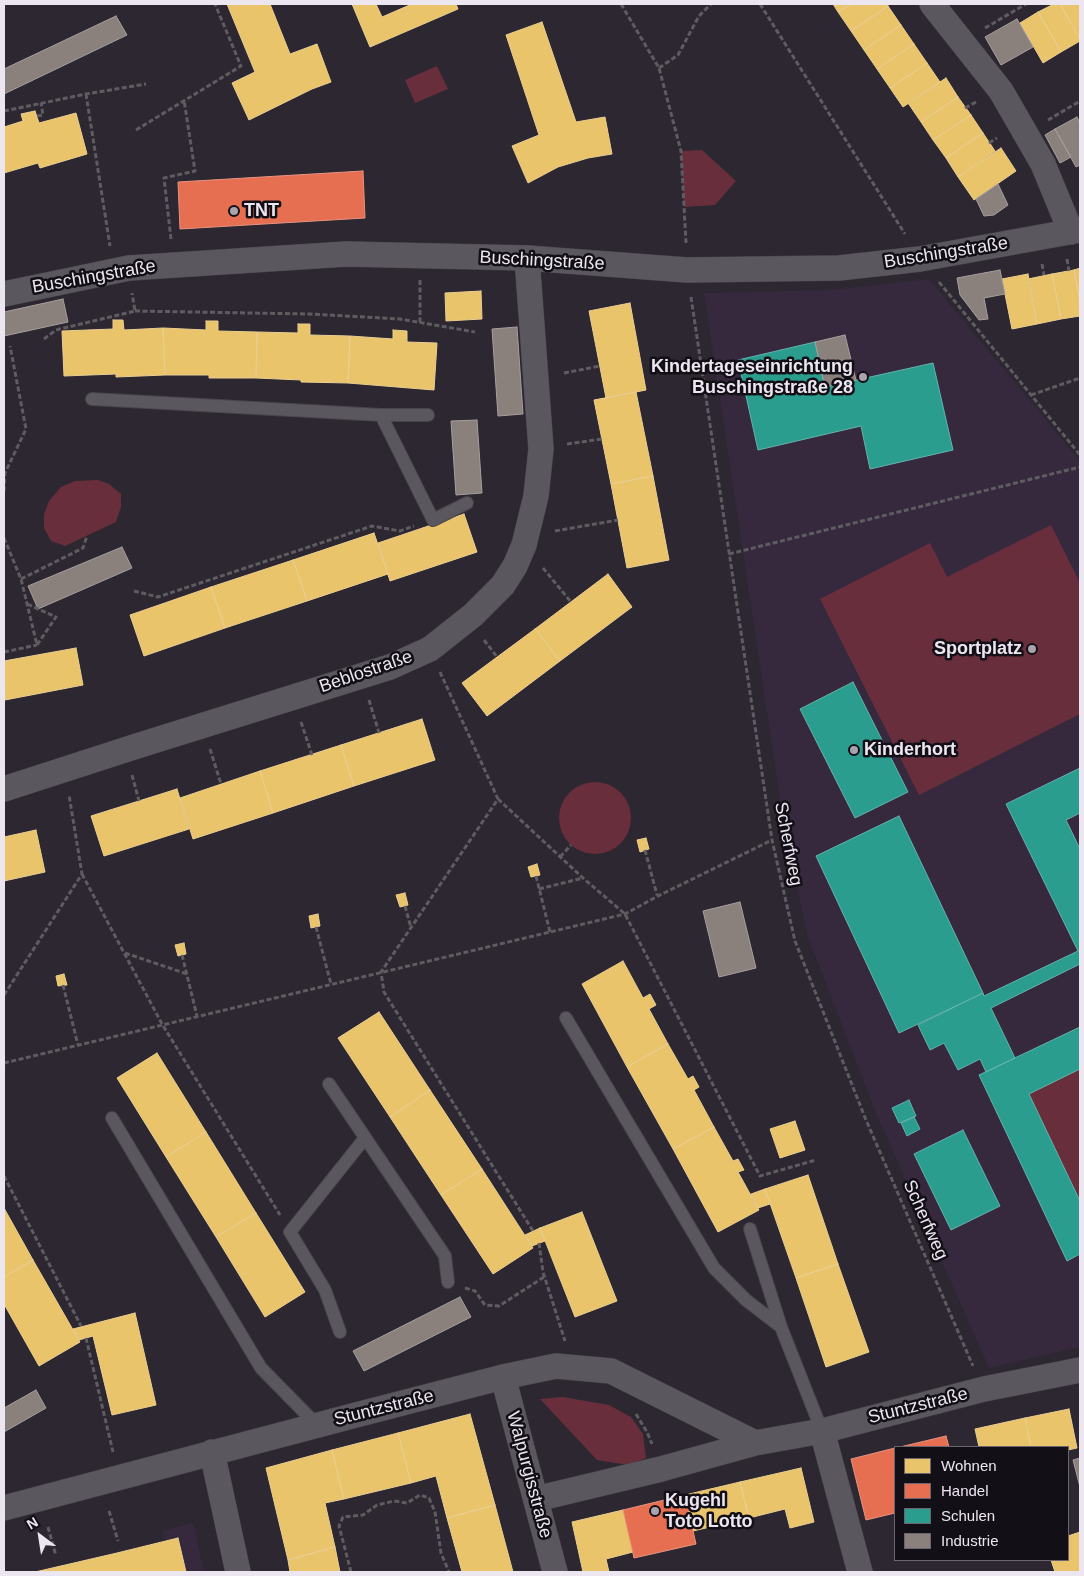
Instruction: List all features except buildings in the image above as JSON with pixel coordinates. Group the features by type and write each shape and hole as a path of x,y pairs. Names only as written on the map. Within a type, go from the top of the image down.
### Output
{"street":[{"path":"932,4 1001,91 1043,164 1076,231"},
{"name":"Buschingstraße","path":"4,294 122,269 346,254 527,258 687,270 848,267 920,259 1076,231"},
{"name":"Beblostraße","path":"4,789 390,667 430,649 473,615 503,585 515,566 524,546 536,496 542,449 527,258"},
{"name":"Stuntzstraße","path":"4,1508 503,1377 556,1366 611,1371 755,1443"},
{"name":"Stuntzstraße","path":"536,1499 661,1469 755,1443 822,1431 984,1389 1080,1370"},
{"name":"Walpurgisstraße","path":"503,1377 555,1572"},
{"path":"822,1431 860,1572"},
{"path":"212,1452 238,1572"}],"lane":[{"path":"92,399 381,415 428,415"},
{"path":"381,415 433,520 467,503"},
{"path":"566,1018 714,1268 746,1300 781,1327"},
{"path":"329,1084 445,1256 448,1282"},
{"path":"112,1118 261,1368 317,1425"},
{"path":"340,1332 325,1290 290,1232 365,1138"},
{"path":"750,1229 781,1327 822,1431"}],"path":[{"path":"136,130 241,66 215,4"},
{"name":"Scherfweg","path":"621,4 659,68 681,151 687,270 772,840 795,941 866,1120 984,1389"},
{"path":"659,68 678,55 700,16 711,4"},
{"path":"963,41 1026,4"},
{"path":"4,111 146,84"},
{"path":"86,94 122,269 135,311"},
{"path":"174,265 164,178 195,171 184,100"},
{"path":"1026,133 1080,101"},
{"path":"36,116 43,115 41,103"},
{"path":"420,256 420,322"},
{"path":"44,339 56,330 135,311 310,314 400,319 476,332"},
{"path":"4,490 5,473 26,429 10,346"},
{"path":"564,373 600,366"},
{"path":"1031,395 1080,378"},
{"path":"564,445 602,438"},
{"path":"729,554 1080,467"},
{"path":"134,592 158,597 372,526 400,531 433,520"},
{"path":"552,532 618,520"},
{"path":"21,579 83,548 87,536"},
{"path":"4,538 21,579 37,645"},
{"path":"542,566 571,602"},
{"path":"4,652 37,645 56,617 27,604"},
{"path":"482,638 497,657"},
{"path":"430,649 498,799 624,914 760,1176 816,1160"},
{"path":"367,694 379,733"},
{"path":"300,716 312,755"},
{"path":"209,746 221,784"},
{"path":"63,770 82,874 162,1024 290,1232"},
{"path":"131,772 140,800"},
{"path":"498,799 381,972 384,992 533,1231"},
{"path":"4,1063 624,914 772,840"},
{"path":"560,857 571,845"},
{"path":"645,850 658,896"},
{"path":"4,995 82,874"},
{"path":"536,876 550,932"},
{"path":"539,889 583,878"},
{"path":"404,906 411,928"},
{"path":"316,927 331,984"},
{"path":"124,953 187,974"},
{"path":"182,955 197,1016"},
{"path":"63,986 78,1045"},
{"path":"4,1176 81,1326"},
{"path":"538,1243 544,1277 574,1368"},
{"path":"448,1282 475,1292 484,1305 499,1306 544,1277"},
{"path":"86,1338 119,1477"},
{"path":"634,1412 646,1432 661,1469"},
{"path":"351,1572 339,1526 343,1517 363,1515 377,1505 394,1501 407,1503 420,1495 429,1498 435,1512 441,1553 449,1572"},
{"path":"109,1510 118,1542"},
{"path":"48,1527 56,1556"}],"shaded area":[{"path":"437,66 448,89 415,103 405,80"},
{"path":"702,150 736,181 715,205 684,207 681,151"},
{"path":"929,279 1080,461 1080,1347 989,1368 876,1113 808,937 786,839 704,293 830,290"},
{"path":"98,480 109,484 121,494 121,507 116,522 65,546 51,541 44,528 44,514 49,501 61,487 75,481"},
{"path":"1051,525 1080,583 1080,714 919,795 820,599 930,543 947,577"},
{"path":"595,782 615,788 625,798 631,818 625,838 615,848 595,854 575,848 565,838 559,818 565,798 575,788"},
{"path":"1080,1069 1080,1201 1029,1094"},
{"path":"563,1397 609,1405 631,1417 643,1434 646,1458 628,1465 597,1460 540,1399"},
{"path":"193,1523 204,1572 186,1572 178,1539 165,1541 162,1531"}],"place":[{"name":"TNT","path":"234,211"},
{"name":"Kindertageseinrichtung Buschingstraße 28","path":"863,377"},
{"name":"Sportplatz","path":"1032,649"},
{"name":"Kinderhort","path":"854,750"},
{"name":"Kugehl Toto Lotto","path":"655,1511"}]}
